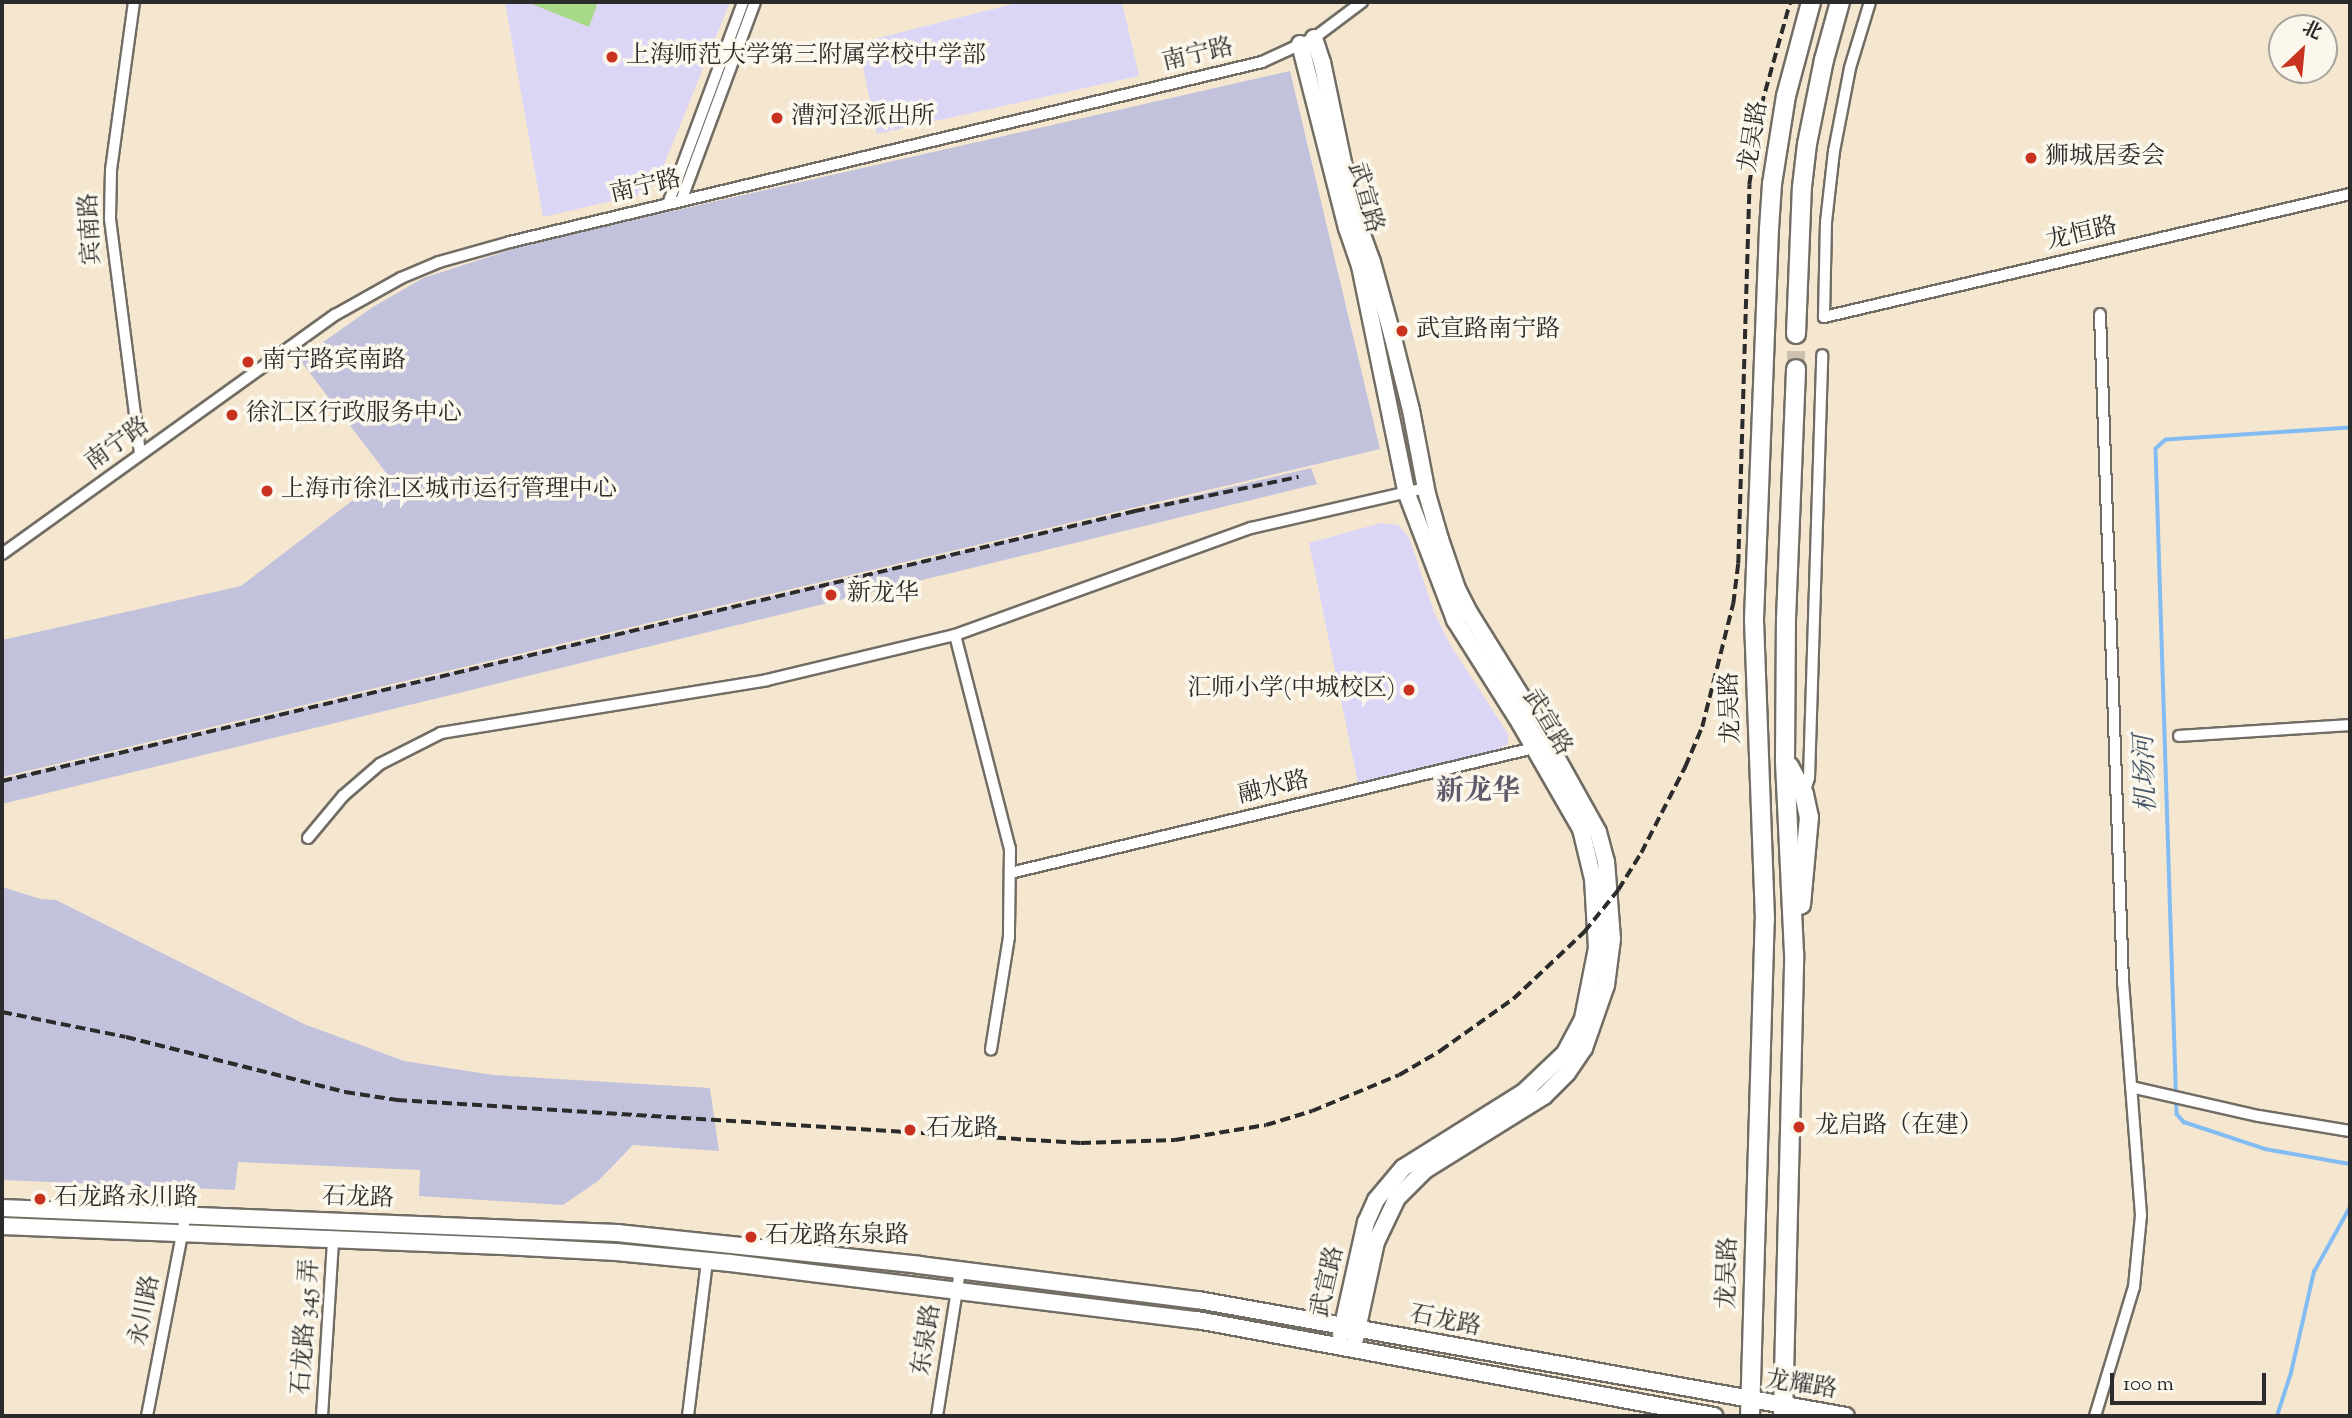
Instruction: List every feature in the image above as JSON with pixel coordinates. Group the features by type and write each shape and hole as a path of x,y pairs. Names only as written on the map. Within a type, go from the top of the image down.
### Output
{"main road":[{"name":"龙吴路","path":"1750,1409 1765,920 1754,619 1769,229 1772,184 1786,96 1811,2"},
{"path":"1796,334 1802,187 1807,144 1824,60 1840,2"},
{"path":"1307,41 1353,210 1372,262 1411,410 1426,488 1457,589 1542,746 1598,832 1606,861 1612,939 1606,985 1584,1048 1567,1073 1544,1096 1425,1170 1397,1198 1376,1242 1349,1327 1347,1347"},
{"name":"武宣路","path":"1307,41 1347,228 1360,266 1407,494 1455,620 1542,746"},
{"path":"1784,1411 1794,953 1785,759 1786,619 1796,369"},
{"path":"1785,759 1804,794 1809,817 1794,953"},
{"name":"石龙路","path":"2,1208 617,1233 960,1270 1171,1296 1349,1327 1750,1409"},
{"name":"石龙路","path":"2,1226 566,1249 707,1261 1144,1312 1714,1416"},
{"name":"龙耀路","path":"1750,1409 1846,1416"}],"street":[{"name":"宾南路","path":"134,2 113,148 110,219 140,454"},
{"path":"668,204 743,2"},
{"path":"681,201 755,2"},
{"name":"南宁路","path":"2,554 335,315 401,278 475,250 1262,62 1307,41 1362,2"},
{"name":"龙恒路","path":"1870,2 1850,68 1833,151 1826,222 1824,317 2350,194"},
{"path":"2095,1416 2134,1287 2141,1215 2123,983 2100,314"},
{"path":"1804,794 1809,778 1822,355"},
{"path":"308,838 343,796 380,764 441,733 767,680 956,635 1251,528 1426,488"},
{"path":"956,635 1010,849 1009,937 991,1050"},
{"path":"2179,736 2350,725"},
{"name":"融水路","path":"1010,873 1542,746"},
{"path":"2131,1087 2259,1116 2350,1131"},
{"name":"永川路","path":"147,1416 186,1214"},
{"name":"石龙路 345 弄","path":"322,1416 334,1241"},
{"path":"688,1416 707,1261"},
{"name":"东泉路","path":"937,1416 960,1270"}],"shaded area":[{"name":"上海师范大学第三附属学校中学部","path":"505,2 730,2 657,182 642,194 543,217"},
{"path":"1021,2 1122,2 1139,76 877,134 858,43"},
{"path":"1290,71 1380,449 2,777 2,640 241,586 387,474 299,359 373,307 423,278 532,243"},
{"name":"新龙华","path":"1311,468 1317,484 2,804 2,779"},
{"name":"汇师小学(中城校区)","path":"1381,523 1398,525 1409,537 1434,612 1451,646 1508,734 1508,744 1495,751 1358,783 1309,543"},
{"path":"2,887 41,899 56,900 304,1024 404,1061 493,1075 710,1088 719,1151 633,1145 598,1181 563,1205 419,1196 420,1170 238,1162 235,1190 2,1180"}],"green space":[{"path":"527,2 598,2 589,27"}],"waterway":[{"name":"机场河","path":"2350,428 2166,440 2156,449 2177,1114 2184,1122 2265,1149 2350,1164"},
{"name":"机场河","path":"2277,1416 2291,1373 2314,1272 2350,1207"}],"tunnel":[{"path":"1796,334 1796,369"}],"railway":[{"path":"2,1012 126,1037 345,1092 397,1100 1081,1143 1175,1140 1266,1125 1312,1111 1399,1075 1440,1051 1513,999 1584,932 1618,890 1641,853 1685,767 1702,727 1733,604 1738,564 1749,185 1761,106 1790,2"},
{"path":"2,781 1135,511 1298,477"}],"place":[{"name":"上海师范大学第三附属学校中学部","path":"612,57"},
{"name":"漕河泾派出所","path":"777,118"},
{"name":"狮城居委会","path":"2031,158"},
{"name":"武宣路南宁路","path":"1402,331"},
{"name":"南宁路宾南路","path":"248,362"},
{"name":"徐汇区行政服务中心","path":"232,415"},
{"name":"上海市徐汇区城市运行管理中心","path":"267,491"},
{"name":"新龙华","path":"831,595"},
{"name":"汇师小学(中城校区)","path":"1409,690"},
{"name":"龙启路（在建）","path":"1799,1127"},
{"name":"石龙路","path":"910,1130"},
{"name":"石龙路永川路","path":"40,1199"},
{"name":"石龙路东泉路","path":"751,1237"}],"district":[{"name":"新龙华","path":"1478,792"}]}
